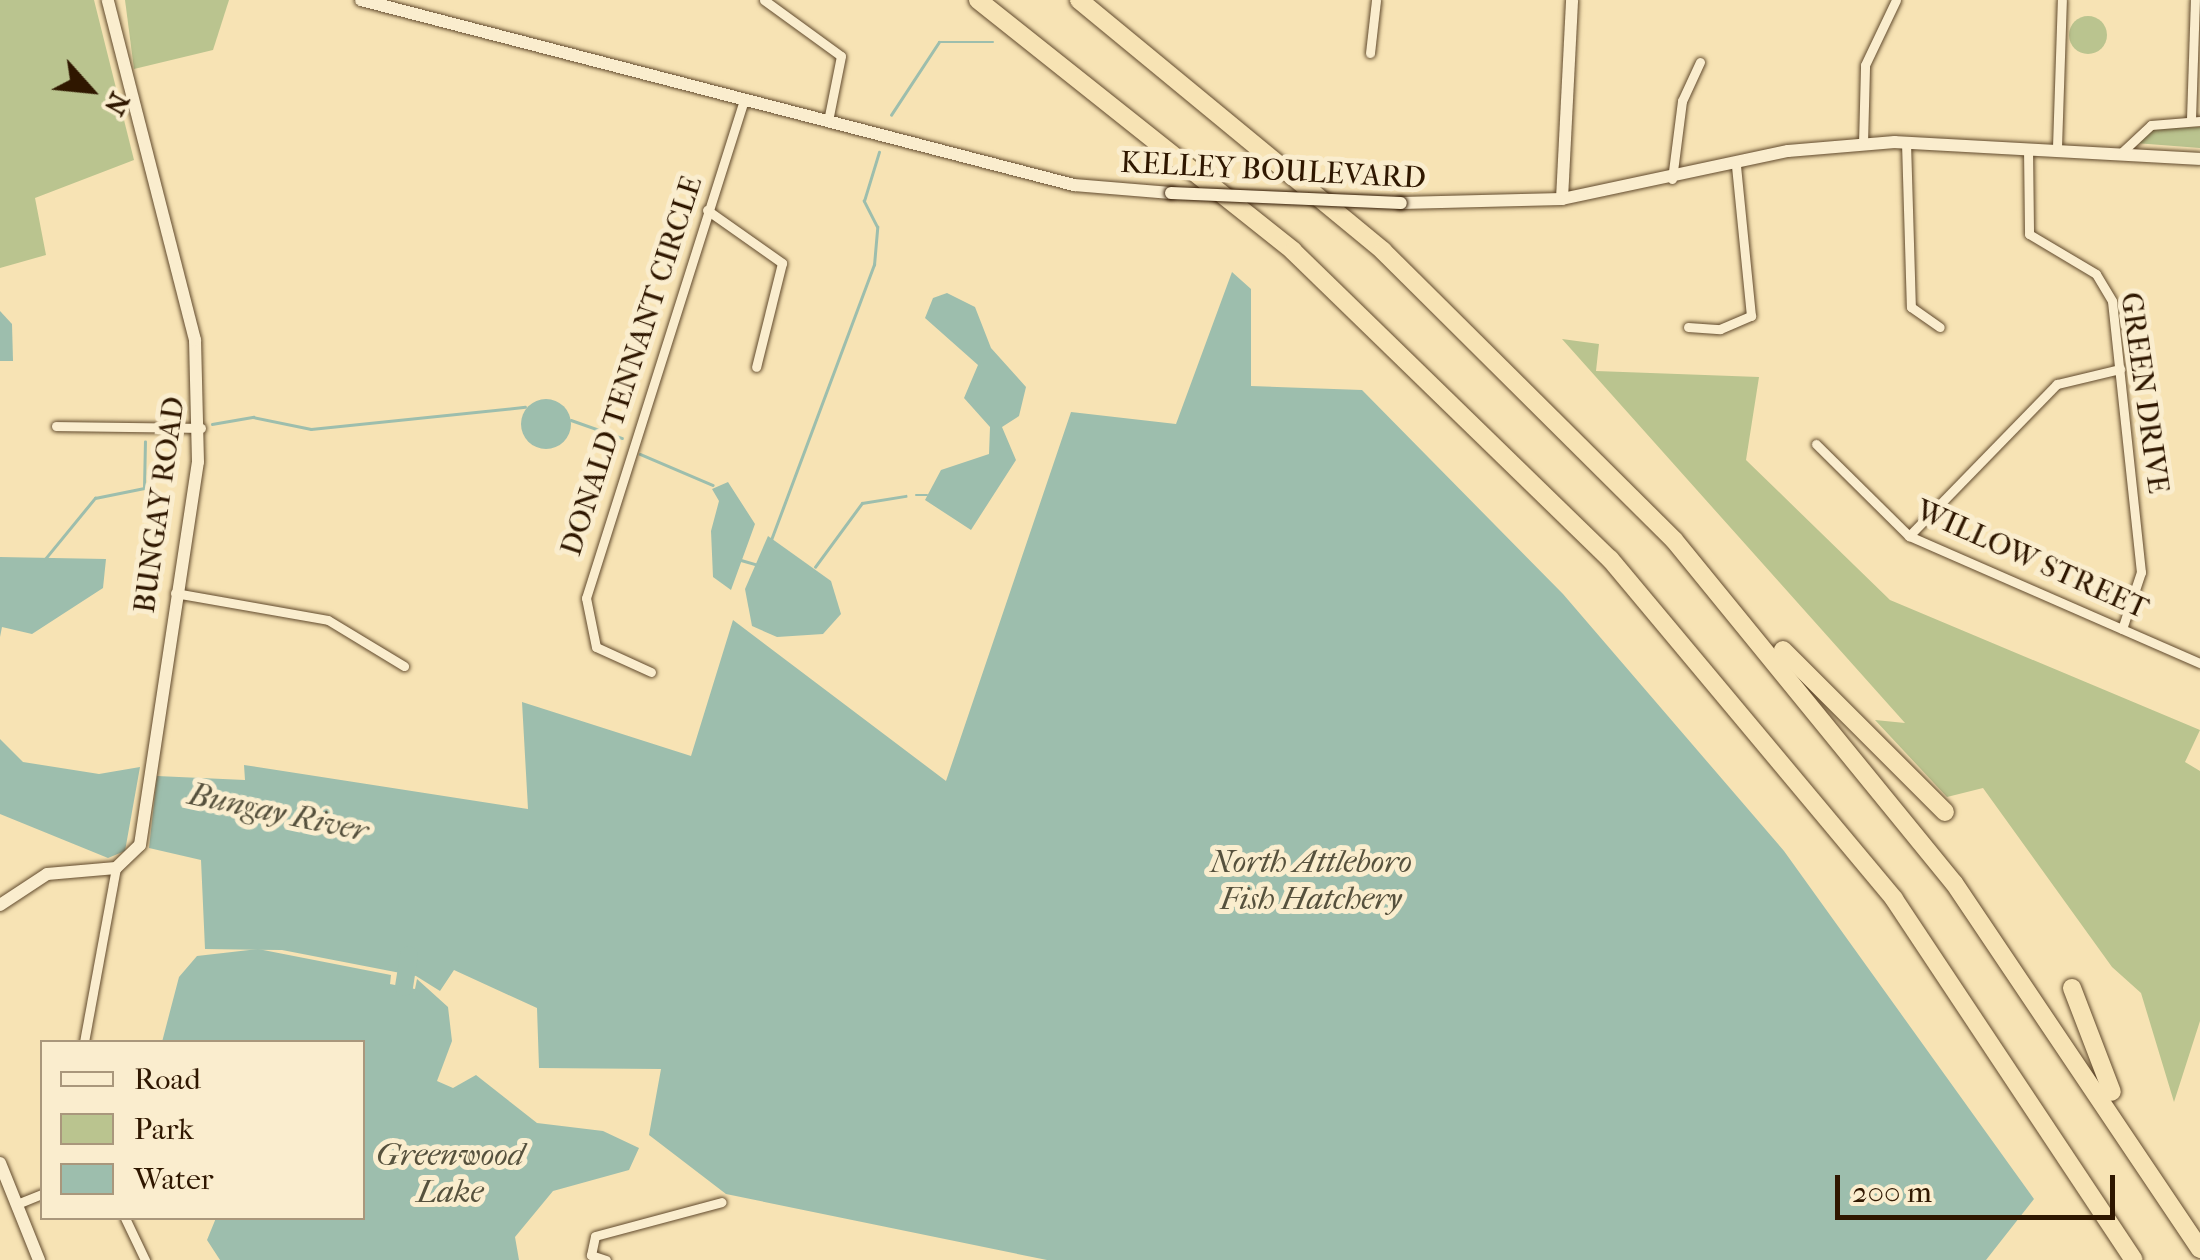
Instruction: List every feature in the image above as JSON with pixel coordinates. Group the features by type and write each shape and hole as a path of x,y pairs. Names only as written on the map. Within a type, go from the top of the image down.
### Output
{"highway":[{"path":"978,0 1293,251 1610,559 1894,899 2134,1260"},
{"path":"1079,0 1408,274 1945,812"},
{"path":"1674,540 1944,869 2148,1164 2200,1249"},
{"path":"2072,988 2148,1164"}],"main road":[{"name":"BUNGAY ROAD","path":"108,0 195,340 201,428 175,594 148,825 134,854 116,868"},
{"name":"BUNGAY ROAD","path":"114,19 118,0"},
{"name":"KELLEY BOULEVARD","path":"360,0 1074,185 1401,203 1562,198 1862,144 2057,146 2200,160"},
{"path":"1562,198 1572,0"},
{"path":"0,905 46,874 116,868"},
{"path":"0,1163 33,1258"}],"street":[{"path":"764,0 840,56 828,121"},
{"path":"1370,53 1376,0"},
{"path":"1862,144 1865,65 1896,0"},
{"path":"2057,146 2062,0"},
{"path":"2121,153 2151,125 2196,120 2195,0"},
{"path":"1672,178 1682,101 1700,62"},
{"name":"DONALD TENNANT CIRCLE","path":"650,672 596,647 586,598 744,100"},
{"path":"1906,142 1910,307 1940,327"},
{"name":"GREEN DRIVE","path":"2028,145 2025,227 2040,248 2106,285 2120,369 2141,580 2122,629"},
{"path":"1688,327 1720,329 1750,316 1736,165"},
{"path":"707,210 782,263 756,367"},
{"path":"1909,536 2057,384 2120,369"},
{"path":"56,426 201,428"},
{"name":"WILLOW STREET","path":"1816,444 1909,536 2200,663"},
{"path":"175,594 328,620 404,666"},
{"path":"84,1040 116,868"},
{"path":"17,1204 40,1195"},
{"path":"606,1260 591,1255 595,1236 722,1202"},
{"path":"126,1220 145,1260"}],"green space":[{"path":"0,0 94,0 134,160 35,198 46,255 0,268"},
{"path":"125,0 229,0 213,50 134,69"},
{"path":"2088,16 2101,22 2107,35 2101,48 2088,54 2075,48 2069,35 2075,22"},
{"path":"2200,127 2200,148 2135,143 2152,129"},
{"path":"1562,339 1599,344 1596,371 1759,377 1746,460 1890,600 2200,730 2185,762 2200,771 2200,1021 2174,1102 2141,993 2112,967 1983,788 1947,797 1875,720 1905,723"}],"water":[{"name":"North Attleboro Fish Hatchery","path":"1232,272 1251,289 1251,386 1362,390 1563,594 1784,851 2034,1199 1986,1260 1047,1260 726,1194 649,1135 661,1069 539,1068 537,1008 454,970 440,991 416,976 282,950 205,949 201,860 149,848 157,776 245,780 244,765 528,809 522,702 691,756 733,620 946,781 1071,412 1176,424"},
{"path":"947,293 975,307 991,348 1026,387 1019,416 1002,427 1016,460 971,530 925,500 941,470 989,454 990,427 964,398 978,365 925,318 933,298"},
{"path":"0,311 12,324 13,361 0,361"},
{"path":"546,399 564,406 571,424 564,442 546,449 528,442 521,424 528,406"},
{"path":"728,482 755,524 731,590 713,577 711,531 719,501 712,489"},
{"path":"768,536 831,581 841,614 823,634 777,637 752,626 745,589"},
{"path":"0,557 106,559 103,588 32,634 2,627 0,637"},
{"path":"0,739 23,762 99,774 140,767 125,851 108,858 0,814"},
{"name":"Greenwood Lake","path":"258,949 391,975 390,984 415,989 417,979 448,1007 452,1041 437,1081 453,1088 476,1075 537,1123 603,1131 639,1148 629,1170 553,1191 515,1237 519,1260 220,1260 207,1240 215,1220 365,1220 365,1040 163,1040 179,977 197,956"}],"waterway":[{"path":"891,115 939,42 993,42"},
{"path":"771,540 874,265 877,227 864,201 879,152"},
{"path":"212,424 253,417 311,429 525,407"},
{"path":"571,420 622,438"},
{"path":"45,559 95,498 144,488 145,442"},
{"path":"640,454 713,485"},
{"path":"916,495 927,495"},
{"path":"815,567 862,503 905,496"},
{"path":"741,560 758,565"},
{"name":"Bungay River","path":"404,987 409,955"}]}
